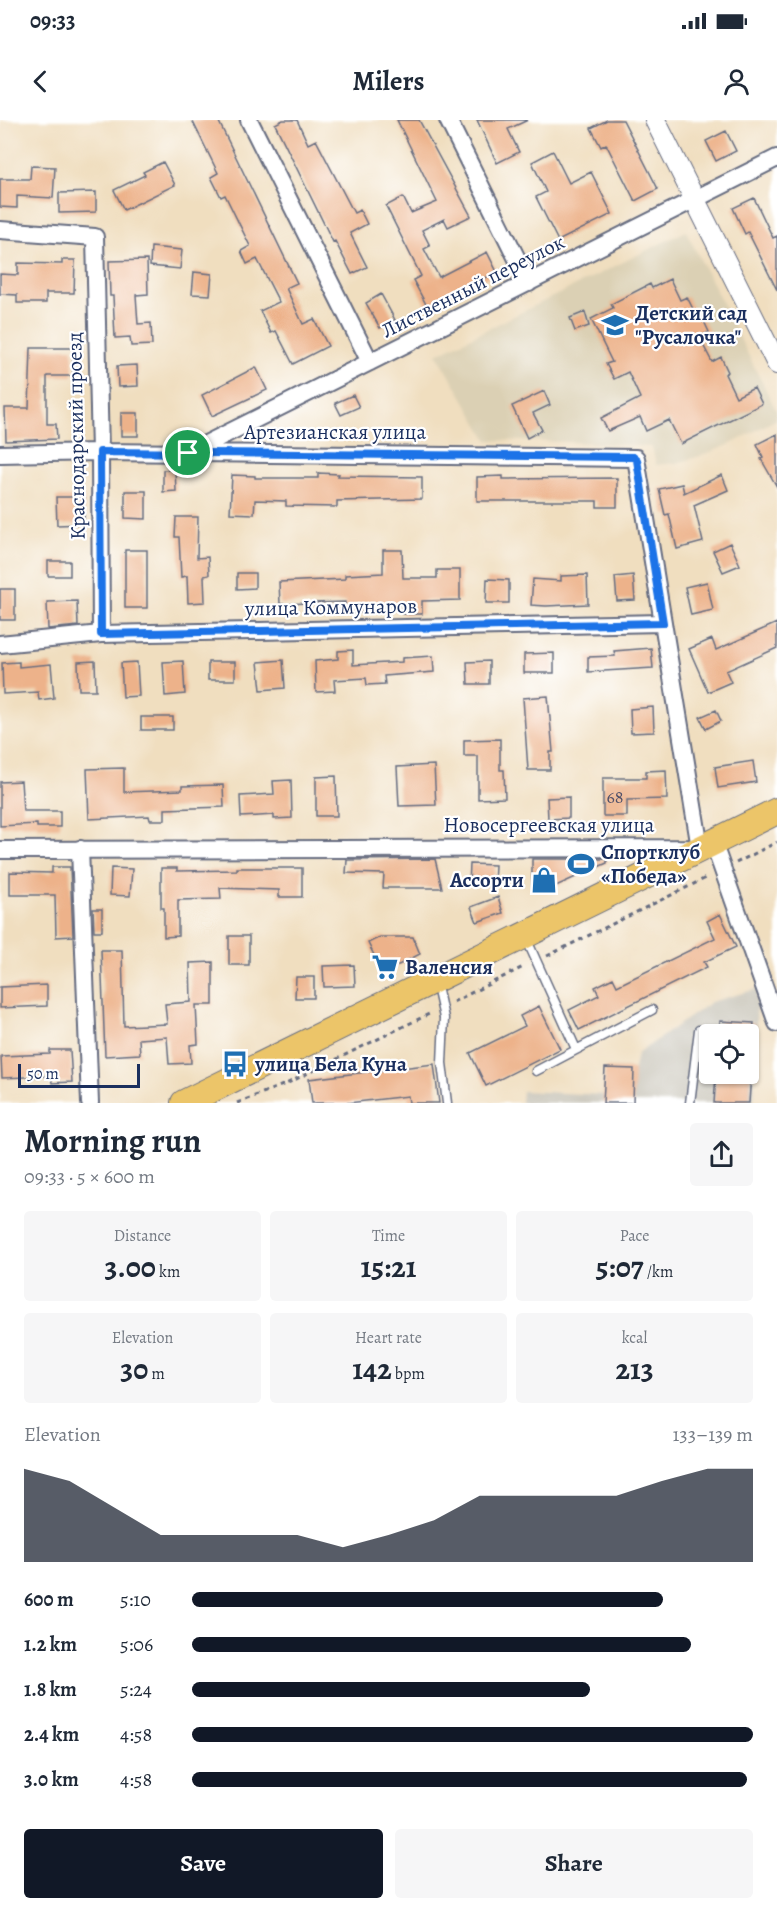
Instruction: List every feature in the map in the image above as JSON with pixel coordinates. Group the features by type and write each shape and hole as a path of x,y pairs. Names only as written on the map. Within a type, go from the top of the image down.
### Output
{"main road":[{"path":"184,1103 777,811"}],"street":[{"path":"249,120 370,362"},
{"path":"448,120 529,284"},
{"path":"655,120 777,364"},
{"name":"Лиственный переулок","path":"188,453 777,158"},
{"name":"Краснодарский проезд","path":"0,230 95,237 101,634"},
{"name":"Артезианская улица","path":"0,454 100,452 633,457 637,460 663,623"},
{"path":"663,623 706,845 722,870 777,1023"},
{"name":"улица Коммунаров","path":"0,644 101,634 663,623"},
{"name":"Новосергеевская улица","path":"0,850 706,845"},
{"path":"80,849 90,1103"}],"lane":[{"path":"525,935 576,1049"},
{"path":"435,979 445,1032 442,1063 447,1103"},
{"path":"536,1071 652,1010"},
{"path":"690,1103 699,1030"}],"path":[{"path":"237,1103 288,1083 777,842"}],"shaded area":[{"name":"Детский сад \"Русалочка\"","path":"686,231 777,412 777,419 731,444 704,455 676,463 656,465 652,447 488,440 437,354"},
{"path":"757,989 756,1024 699,1024 699,1084 754,1084 754,1103 521,1103 522,1091 603,1095 605,1068 634,1069 637,1054 711,1002"}],"building":[{"path":"192,120 218,120 297,283 286,288 303,324 314,319 328,346 293,364 276,331 271,333 260,311 279,302 257,259 247,264 241,251 250,246 225,195 221,197 211,177 218,173"},
{"path":"283,120 297,120 308,144 316,140 354,213 360,210 367,224 350,233 367,267 352,274 335,241 333,242 275,124"},
{"path":"397,120 419,120 471,216 448,227 444,219 422,230 430,246 424,249 439,277 487,252 497,272 428,308 413,280 421,276 386,206 403,197 411,213 437,202"},
{"path":"477,120 528,120 508,129 519,152 497,163"},
{"path":"607,120 623,120 658,189 635,201 606,144 601,147 591,128"},
{"path":"726,131 736,151 716,161 706,141"},
{"path":"553,151 569,183 591,172 612,214 558,241 536,197 546,192 532,162"},
{"path":"163,162 175,185 124,210 114,190 145,175 143,172"},
{"path":"31,166 55,167 53,198 17,196 17,208 0,207 0,179 30,179"},
{"path":"96,192 96,212 59,213 59,193"},
{"path":"754,198 773,238 777,236 777,290 748,232 745,234 733,208"},
{"path":"151,247 182,250 180,269 150,266"},
{"path":"62,260 75,260 74,293 46,293 46,303 17,303 17,295 0,294 0,274 18,275 18,263 62,264"},
{"path":"147,260 148,294 136,295 138,324 151,323 152,345 131,346 130,337 115,338 109,261"},
{"path":"194,272 212,274 210,295 192,294"},
{"path":"670,279 680,300 687,297 698,319 702,317 709,332 699,337 712,362 721,357 728,372 725,374 736,397 754,388 762,404 681,444 669,420 646,431 640,417 608,431 601,418 640,398 628,372 614,379 606,364 612,362 591,319 613,308 611,304 650,284 652,288"},
{"path":"381,294 395,320 380,328 366,303"},
{"path":"585,312 589,326 575,331 570,318"},
{"path":"31,348 73,348 73,376 47,376 47,424 56,424 57,439 6,441 5,408 29,408"},
{"path":"137,365 138,386 118,387 117,366"},
{"path":"256,367 267,390 212,416 202,395"},
{"path":"544,391 550,405 533,413 542,430 527,438 512,406"},
{"path":"353,395 359,407 341,415 335,403"},
{"path":"121,413 138,413 138,436 121,436"},
{"path":"777,434 777,487 761,459 763,457 757,444"},
{"path":"175,469 176,491 163,492 163,470"},
{"path":"318,473 339,474 338,476 422,477 422,499 337,501 337,507 286,506 286,501 255,500 254,514 230,513 232,475 255,476 255,478 318,478"},
{"path":"722,475 728,490 694,505 703,542 677,549 669,514 665,515 659,489 682,484 684,493"},
{"path":"503,476 503,479 617,478 617,507 597,507 597,501 477,501 477,477"},
{"path":"125,491 146,491 146,519 125,518"},
{"path":"56,497 84,497 84,524 57,525"},
{"path":"176,517 198,517 197,558 208,557 209,575 204,576 205,602 188,603 187,576 181,577 179,537 175,537"},
{"path":"730,543 740,565 723,572 713,551"},
{"path":"125,550 147,550 147,608 125,608"},
{"path":"383,550 402,550 403,578 437,578 437,570 460,570 460,600 422,601 422,614 402,614 402,604 363,605 363,613 346,614 345,602 280,604 279,582 345,579 345,575 383,573"},
{"path":"48,561 70,561 70,576 48,576"},
{"path":"237,573 255,573 255,588 237,589"},
{"path":"587,575 588,604 531,605 533,579 561,581 561,576"},
{"path":"633,575 635,600 617,601 615,577"},
{"path":"487,579 509,580 509,603 486,603"},
{"path":"707,582 713,610 691,615 685,587"},
{"path":"0,589 15,589 15,620 0,620"},
{"path":"77,601 78,626 48,629 47,602"},
{"path":"777,623 777,648 726,671 731,682 708,692 689,649 712,639 716,650"},
{"path":"651,648 653,668 588,672 588,657 615,656 614,651"},
{"path":"353,650 353,665 402,662 402,658 433,656 434,672 384,676 385,684 367,685 366,678 334,680 335,691 316,692 315,661 338,659 338,651"},
{"path":"554,653 554,673 524,673 524,654"},
{"path":"283,660 285,688 261,690 258,662"},
{"path":"95,661 96,690 79,690 78,662"},
{"path":"183,661 185,694 165,696 163,662"},
{"path":"489,661 489,684 468,684 467,662"},
{"path":"19,662 19,667 51,664 54,698 39,700 38,692 3,694 2,663"},
{"path":"137,662 139,696 123,697 121,663"},
{"path":"208,662 235,662 235,680 208,680"},
{"path":"548,696 553,752 550,752 550,770 528,770 523,698"},
{"path":"653,707 654,732 631,733 630,709"},
{"path":"716,710 721,721 706,729 700,717"},
{"path":"141,717 173,717 173,730 141,730"},
{"path":"500,739 500,770 504,770 505,798 478,799 478,756 464,756 464,740"},
{"path":"753,761 756,782 718,788 715,767"},
{"path":"434,765 436,805 399,806 397,767"},
{"path":"124,768 124,792 182,790 182,786 223,785 224,807 165,809 165,820 150,820 149,816 89,819 87,769"},
{"path":"666,770 667,799 627,800 627,816 603,816 603,778 646,778 646,771"},
{"path":"336,776 337,816 316,816 316,777"},
{"path":"291,780 292,818 274,819 274,815 241,817 240,796 274,794 273,781"},
{"path":"21,781 23,811 60,811 60,827 37,827 37,824 0,826 0,782"},
{"path":"569,797 569,818 548,819 547,798"},
{"path":"435,859 442,888 383,888 384,874 346,873 347,860"},
{"path":"532,859 607,859 607,863 547,890 532,889"},
{"path":"470,864 495,865 494,886 469,885"},
{"path":"52,867 70,867 73,936 56,937 55,895 10,895 10,872 52,873"},
{"path":"111,868 132,869 130,896 110,895"},
{"path":"161,868 177,868 177,871 302,868 302,897 279,897 279,890 220,888 221,899 178,900 178,936 164,937"},
{"path":"498,897 503,913 477,922 471,907"},
{"path":"93,909 102,909 102,931 94,931"},
{"path":"720,914 736,947 704,962 707,967 579,1030 569,1010 599,995 595,987 613,978 617,986 715,938 707,921"},
{"path":"229,936 249,936 249,965 229,965"},
{"path":"380,937 413,937 420,954 383,973 368,943"},
{"path":"101,950 122,950 124,1026 167,1024 165,1004 191,1002 190,963 213,962 213,1005 196,1005 198,1044 190,1045 191,1063 169,1064 167,1037 139,1039 140,1054 105,1056"},
{"path":"354,965 355,986 324,987 323,966"},
{"path":"296,977 314,977 314,998 295,998"},
{"path":"47,985 47,1006 0,1008 0,987"},
{"path":"539,1006 560,1049 486,1086 470,1053 525,1026 520,1016"},
{"path":"720,1021 754,1023 754,1024 720,1024"},
{"path":"50,1050 70,1050 72,1082 52,1083 51,1076 2,1078 1,1056 50,1054"},
{"path":"434,1064 439,1103 409,1103 408,1096 348,1103 312,1103 309,1079"},
{"path":"605,1068 634,1069 633,1103 603,1103"},
{"path":"715,1084 750,1084 749,1103 714,1103"}],"place":[{"name":"Детский сад \"Русалочка\"","path":"615,325"},
{"name":"Спортклуб «Победа»","path":"581,864"},
{"name":"Ассорти","path":"544,880"},
{"name":"Валенсия","path":"385,967"},
{"name":"улица Бела Куна","path":"235,1064"}],"route":[{"path":"100,452 188,453 636,458 663,623 101,634 100,452"}]}
